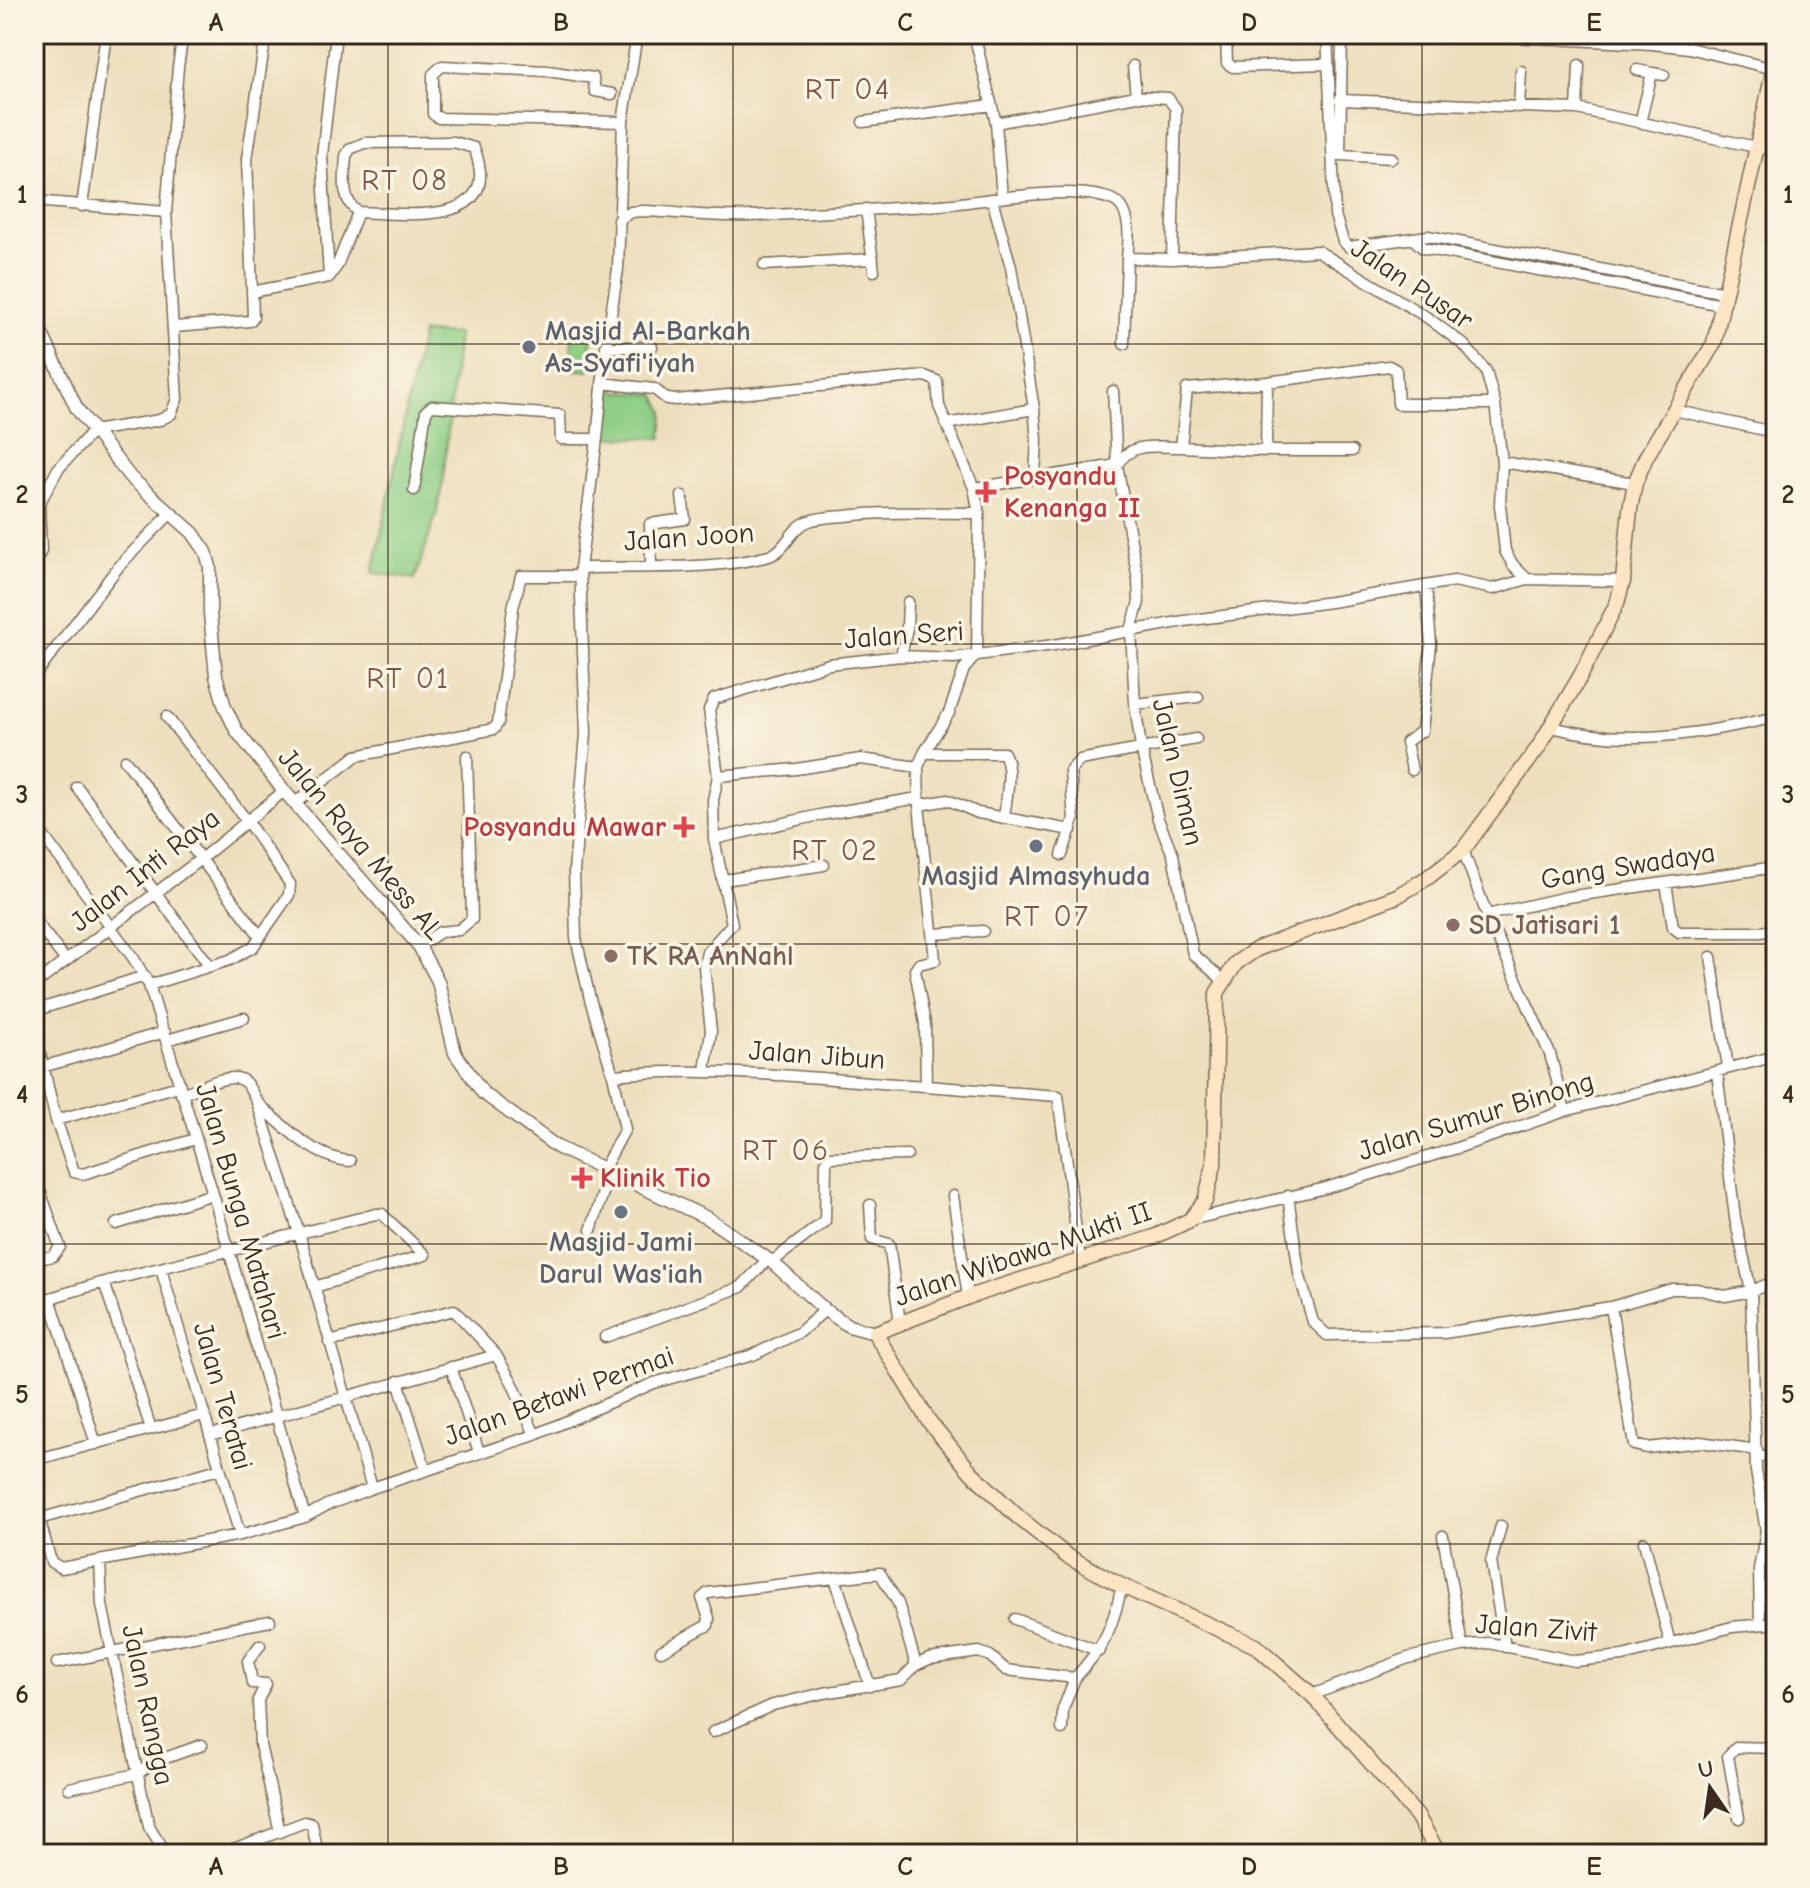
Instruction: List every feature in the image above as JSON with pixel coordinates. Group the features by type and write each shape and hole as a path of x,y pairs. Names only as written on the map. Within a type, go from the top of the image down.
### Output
{"main road":[{"path":"1224,981 1236,963 1257,949 1397,896 1427,878 1463,850 1552,727 1617,603 1623,581 1635,483 1646,457 1714,343 1775,64"},
{"name":"Jalan Wibawa Mukti II","path":"875,1333 968,1297 1163,1234 1190,1220 1205,1201 1214,1165 1217,993 1224,981"},
{"path":"875,1333 928,1420 971,1472 1018,1517 1067,1556 1122,1586 1256,1646 1312,1695 1417,1816 1439,1854"}],"street":[{"path":"34,60 37,34"},
{"path":"82,206 106,34"},
{"path":"34,564 41,551 37,504 58,469 93,431 160,420 171,414 177,399 166,212 183,34"},
{"path":"174,327 250,321 253,317 247,159 266,34"},
{"path":"329,277 322,155 336,34"},
{"path":"591,1230 607,1170 625,1129 576,938 574,871 586,734 580,572 618,269 623,122 637,34"},
{"path":"974,34 996,123 997,198 1034,409 1037,440 1035,477"},
{"path":"1226,34 1227,63 1233,67 1328,64"},
{"path":"1327,34 1335,215 1343,241 1349,247 1360,248 1428,236 1573,264 1724,299"},
{"path":"1392,158 1340,155 1342,34 1405,39"},
{"path":"1471,35 1652,44 1775,64"},
{"path":"1577,109 1579,65"},
{"path":"612,94 595,91 593,78 548,71 442,66 433,74 433,114 439,118 623,122"},
{"path":"1133,66 1136,96"},
{"path":"1637,70 1664,75"},
{"path":"1519,106 1521,71"},
{"path":"1640,123 1652,73"},
{"path":"996,123 1136,96 1168,98 1176,109 1172,259"},
{"path":"1340,100 1577,109 1776,149"},
{"path":"863,122 992,105"},
{"path":"454,142 474,148 479,157 481,183 478,191 455,210 427,213 358,212 350,205 345,193 346,156 356,145 454,142"},
{"path":"618,220 631,212 642,211 716,217 943,205 997,198 1086,195 1117,202 1128,225 1124,344"},
{"path":"34,201 166,212"},
{"path":"866,209 874,271"},
{"path":"329,277 358,212"},
{"path":"1413,239 1423,248 1571,277 1724,299"},
{"path":"1442,252 1445,239"},
{"name":"Jalan Pusar","path":"1127,258 1172,259 1318,251 1428,318 1464,345 1486,371 1495,404 1502,462 1500,505 1505,551 1527,579"},
{"path":"764,265 873,259"},
{"path":"1571,277 1573,264"},
{"path":"252,292 329,277"},
{"name":"Jalan Raya Mess AL","path":"34,317 77,409 93,431 130,477 193,533 206,552 210,567 210,613 216,676 236,730 284,791 419,946 438,981 455,1053 483,1093 557,1147 707,1218 770,1260 825,1310 849,1326 875,1333"},
{"path":"606,347 652,347"},
{"path":"1181,447 1187,389 1389,366 1396,370 1398,404 1495,404"},
{"path":"602,383 654,389 667,399 676,400 925,376 937,381 939,406 974,488 979,513 977,654"},
{"path":"1266,451 1267,382"},
{"name":"Jalan Diman","path":"1113,391 1117,465 1138,579 1139,602 1131,630 1141,748 1158,819 1173,855 1193,954 1224,981"},
{"path":"414,490 426,411 432,406 560,415 561,439 597,439"},
{"path":"946,424 1034,409"},
{"path":"1674,410 1776,430"},
{"path":"974,488 1117,465 1122,455 1136,447 1352,451"},
{"path":"1502,462 1635,483"},
{"path":"651,566 650,524 685,519 682,496"},
{"name":"Jalan Joon","path":"295,803 356,756 494,729 498,723 513,608 521,576 706,565 769,556 780,551 802,524 813,520 870,513 979,513"},
{"path":"34,677 119,566 170,514"},
{"path":"1527,579 1623,581"},
{"name":"Jalan Seri","path":"705,1071 711,1031 704,967 707,952 732,924 714,839 713,800 718,776 709,710 714,699 829,664 901,656 954,658 1454,581 1493,589 1527,579"},
{"path":"1412,770 1406,742 1422,731 1431,644 1426,586"},
{"path":"901,656 908,602"},
{"name":"Jalan Jibun","path":"926,1086 925,1024 915,970 919,964 935,960 918,802 918,767 949,713 964,669 977,654"},
{"path":"1135,704 1198,697"},
{"path":"34,1011 230,960 253,947 289,895 290,884 247,821 167,717"},
{"path":"1552,727 1607,738 1708,732 1776,717"},
{"path":"1062,855 1074,819 1070,771 1080,760 1196,739"},
{"path":"924,753 1004,753 1008,767 1004,818"},
{"path":"419,946 440,932 459,930 472,919 467,756"},
{"path":"718,776 861,759 918,767"},
{"path":"125,760 260,936"},
{"path":"77,787 210,966"},
{"name":"Jalan Inti Raya","path":"34,985 202,858 284,791"},
{"path":"714,839 820,815 948,800 978,813 1071,830"},
{"name":"Jalan Bunga Matahari","path":"34,823 147,981 213,1194 305,1517"},
{"path":"1463,850 1487,915 1550,1054 1565,1111"},
{"path":"724,880 824,865"},
{"name":"Gang Swadaya","path":"1487,915 1567,897 1776,867"},
{"path":"1666,883 1673,927 1679,932 1776,930"},
{"path":"34,919 66,961"},
{"path":"932,934 983,931"},
{"path":"1711,957 1728,1068"},
{"path":"42,1067 244,1018"},
{"path":"34,1029 56,1120 71,1169 78,1174 195,1139"},
{"name":"Jalan Sumur Binong","path":"1190,1220 1326,1188 1565,1111 1776,1056"},
{"path":"613,1075 646,1071 705,1071"},
{"name":"Jalan Jibun","path":"705,1071 1058,1096 1080,1260"},
{"path":"1717,1072 1735,1218 1751,1291 1756,1471 1766,1531 1759,1569 1760,1624"},
{"path":"56,1120 234,1078 247,1082 257,1102 299,1233 372,1488"},
{"path":"257,1102 313,1148 333,1159 350,1161"},
{"path":"605,1337 741,1287 770,1260 825,1221 826,1162 830,1157 907,1155"},
{"path":"34,1174 38,1194 59,1241 59,1250 53,1256 34,1260"},
{"path":"116,1224 213,1194"},
{"path":"953,1196 968,1297"},
{"path":"1288,1196 1299,1273 1313,1322 1327,1335 1444,1333 1611,1307 1672,1289 1697,1289 1725,1296 1751,1291 1776,1281"},
{"path":"870,1205 872,1239 889,1244 900,1323"},
{"path":"34,1301 382,1214 425,1255 314,1287"},
{"name":"Jalan Teratai","path":"161,1269 240,1535"},
{"path":"104,1282 151,1429"},
{"path":"50,1298 96,1444"},
{"path":"1611,1307 1634,1445 1647,1448 1700,1442 1776,1456"},
{"path":"329,1342 454,1310 496,1355 512,1382 535,1435"},
{"name":"Jalan Betawi Permai","path":"39,1519 51,1562 61,1568 240,1535 305,1517 372,1488 535,1435 654,1383 753,1355 800,1332 825,1310"},
{"path":"210,1435 496,1355"},
{"path":"451,1367 479,1452"},
{"path":"398,1381 426,1470"},
{"path":"34,1434 38,1459 204,1415"},
{"path":"34,1499 39,1519 219,1469"},
{"path":"1501,1526 1491,1562 1505,1647"},
{"path":"1443,1536 1462,1646"},
{"path":"1644,1542 1670,1643"},
{"name":"Jalan Rangga","path":"100,1561 102,1605 137,1774 149,1827 166,1854"},
{"path":"661,1651 708,1625 704,1595 880,1573 898,1603 916,1665"},
{"path":"835,1578 870,1686"},
{"path":"1062,1729 1063,1709 1075,1678 1099,1651 1114,1623 1122,1586"},
{"path":"1015,1619 1099,1651"},
{"path":"57,1663 270,1621"},
{"name":"Jalan Zivit","path":"1312,1695 1408,1658 1462,1646 1489,1643 1575,1661 1623,1656 1732,1627 1776,1623"},
{"path":"260,1645 248,1661 252,1683 266,1684 258,1700 260,1745 280,1832"},
{"path":"713,1732 773,1705 901,1680 916,1665 929,1659 979,1652 990,1656 1006,1670 1075,1678"},
{"path":"69,1788 137,1774 154,1762 202,1745"},
{"path":"1739,1818 1728,1756 1736,1747 1776,1748"},
{"path":"220,1854 305,1822 312,1824 318,1854"}],"green space":[{"path":"573,330 592,332 588,371 569,369"},
{"path":"422,333 458,334 443,480 436,515 415,579 373,573"},
{"path":"609,391 655,394 664,411 662,438 605,437"}],"place":[{"name":"Masjid Al-Barkah As-Syafi'iyah","path":"529,347"},
{"name":"Posyandu Kenanga II","path":"986,492"},
{"name":"Posyandu Mawar","path":"684,827"},
{"name":"Masjid Almasyhuda","path":"1036,846"},
{"name":"SD Jatisari 1","path":"1453,925"},
{"name":"TK RA AnNahl","path":"611,956"},
{"name":"Klinik Tio","path":"582,1178"},
{"name":"Masjid Jami Darul Was'iah","path":"621,1212"}],"district":[{"name":"RT 04","path":"848,89"},
{"name":"RT 08","path":"405,180"},
{"name":"RT 01","path":"408,678"},
{"name":"RT 02","path":"835,850"},
{"name":"RT 07","path":"1047,916"},
{"name":"RT 06","path":"786,1150"}]}
